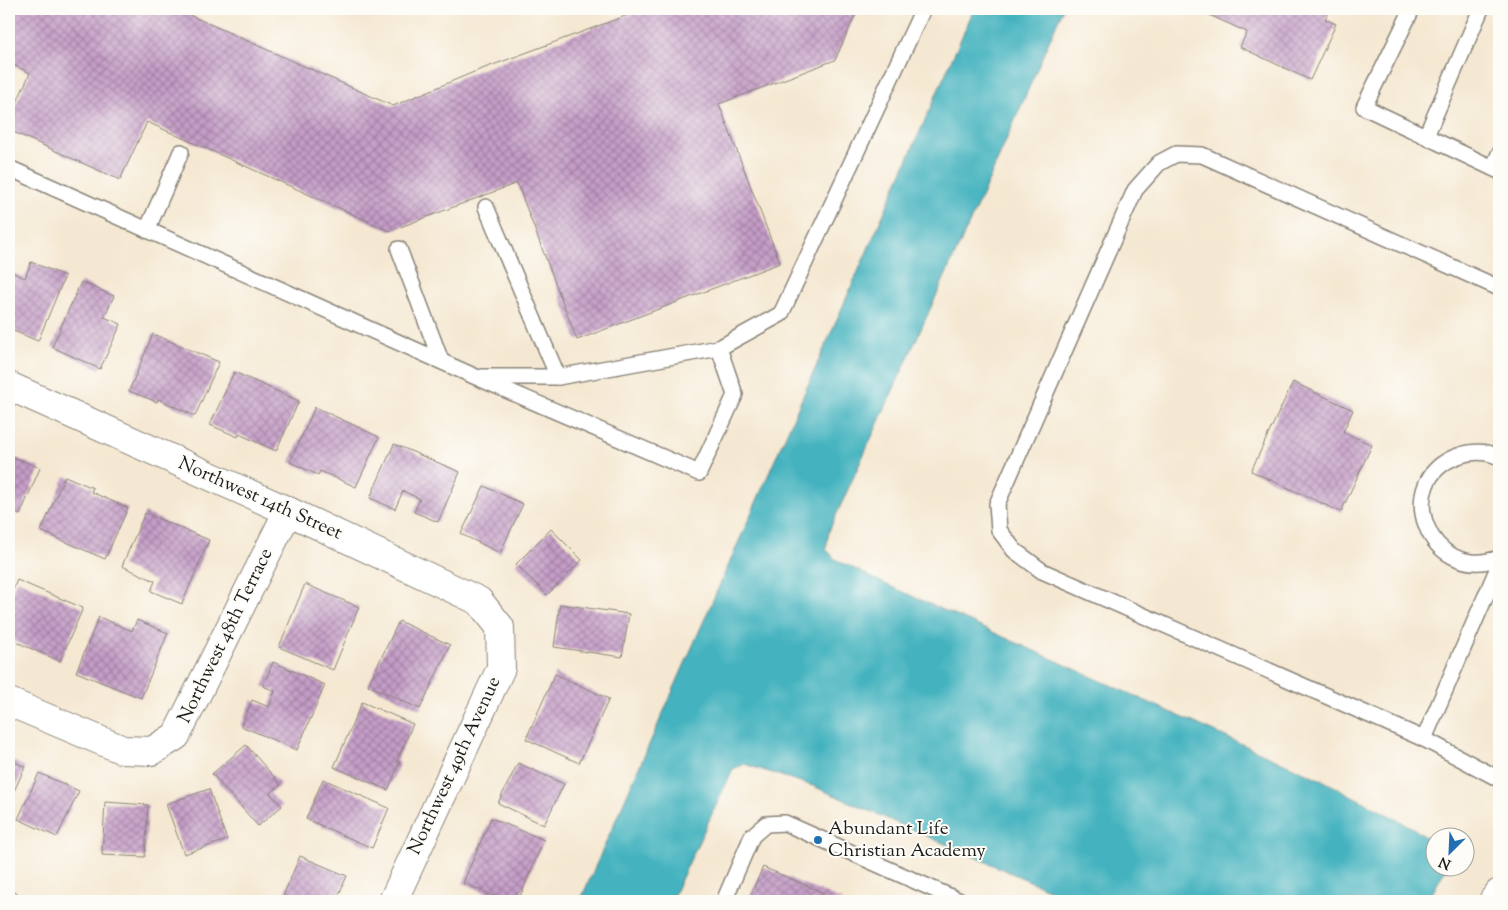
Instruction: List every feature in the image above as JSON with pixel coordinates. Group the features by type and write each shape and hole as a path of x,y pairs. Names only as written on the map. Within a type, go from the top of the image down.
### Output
{"street":[{"name":"Northwest 14th Street","path":"9,386 288,511 479,601 500,627"},
{"name":"Northwest 48th Terrace","path":"9,702 123,750 152,751 176,736 288,511"},
{"name":"Northwest 49th Avenue","path":"393,901 501,668 500,627"},
{"path":"1493,901 1499,893"}],"lane":[{"path":"476,377 558,377 719,348 781,314 923,9"},
{"path":"1412,9 1364,107 1426,136 1497,164"},
{"path":"1426,136 1480,9"},
{"path":"146,230 181,152"},
{"path":"1499,288 1202,155 1176,154 1159,163 1135,190 997,504 999,530 1014,550 1042,570 1424,739 1499,779"},
{"path":"9,168 476,377 699,473 735,394 719,348"},
{"path":"486,207 558,377"},
{"path":"399,249 441,361"},
{"path":"1499,457 1479,452 1451,458 1430,478 1424,491 1422,505 1423,519 1428,533 1437,545 1448,554 1461,560 1475,562 1499,558"},
{"path":"1424,739 1499,565"},
{"path":"724,901 752,836 766,824 784,823 960,901"}],"water":[{"path":"974,9 1063,9 989,180 829,531 826,549 835,559 881,582 1324,781 1413,828 1426,837 1426,878 1441,878 1428,901 1075,901 813,786 744,764 733,769 671,901 580,901"}],"building":[{"path":"9,9 176,9 393,106 474,72 644,9 858,9 835,60 719,104 780,263 577,340 517,183 390,231 147,122 120,180 9,130 9,120 30,73 9,63"},
{"path":"1196,9 1330,9 1325,19 1336,24 1310,80 1240,47 1247,32"},
{"path":"31,262 65,276 38,341 9,329 9,271 25,278"},
{"path":"81,282 114,296 104,317 121,324 100,369 52,347"},
{"path":"153,334 219,362 195,416 158,399 157,402 129,391"},
{"path":"234,372 299,401 276,451 239,434 238,437 210,425"},
{"path":"1293,382 1353,410 1343,432 1372,445 1341,512 1251,471"},
{"path":"315,407 379,437 356,487 320,471 318,475 290,462"},
{"path":"394,444 460,472 438,522 414,512 420,499 403,491 395,509 370,498"},
{"path":"9,455 40,468 20,515 9,510"},
{"path":"65,476 93,488 91,492 128,508 105,559 41,531"},
{"path":"484,486 523,504 500,553 461,534"},
{"path":"145,513 209,540 182,604 151,591 155,581 122,566"},
{"path":"551,529 582,560 547,595 516,564"},
{"path":"17,580 83,608 60,661 9,639 9,599"},
{"path":"305,584 359,607 333,670 279,647"},
{"path":"560,604 629,614 622,657 554,647"},
{"path":"99,617 132,631 137,620 168,633 141,698 76,672"},
{"path":"399,621 450,645 420,709 368,685"},
{"path":"273,662 325,685 297,750 241,726 252,700 269,707 275,691 263,686"},
{"path":"555,674 609,699 579,763 526,739"},
{"path":"362,702 413,724 397,761 400,762 388,790 334,767"},
{"path":"246,745 281,785 270,793 282,806 258,826 212,774"},
{"path":"9,759 25,767 9,802"},
{"path":"518,763 564,784 544,825 498,803"},
{"path":"39,773 79,791 57,837 18,819"},
{"path":"323,779 389,808 372,848 306,819"},
{"path":"209,789 227,840 184,854 166,804"},
{"path":"105,802 148,805 145,857 102,855"},
{"path":"491,818 544,840 518,901 506,901 463,883"},
{"path":"300,856 347,876 336,901 295,901 283,896"},
{"name":"Abundant Life Christian Academy","path":"763,867 843,901 748,901"},
{"path":"9,890 30,899 28,901 9,901"},
{"path":"458,897 467,901 456,901"}],"place":[{"name":"Abundant Life Christian Academy","path":"818,840"}]}
